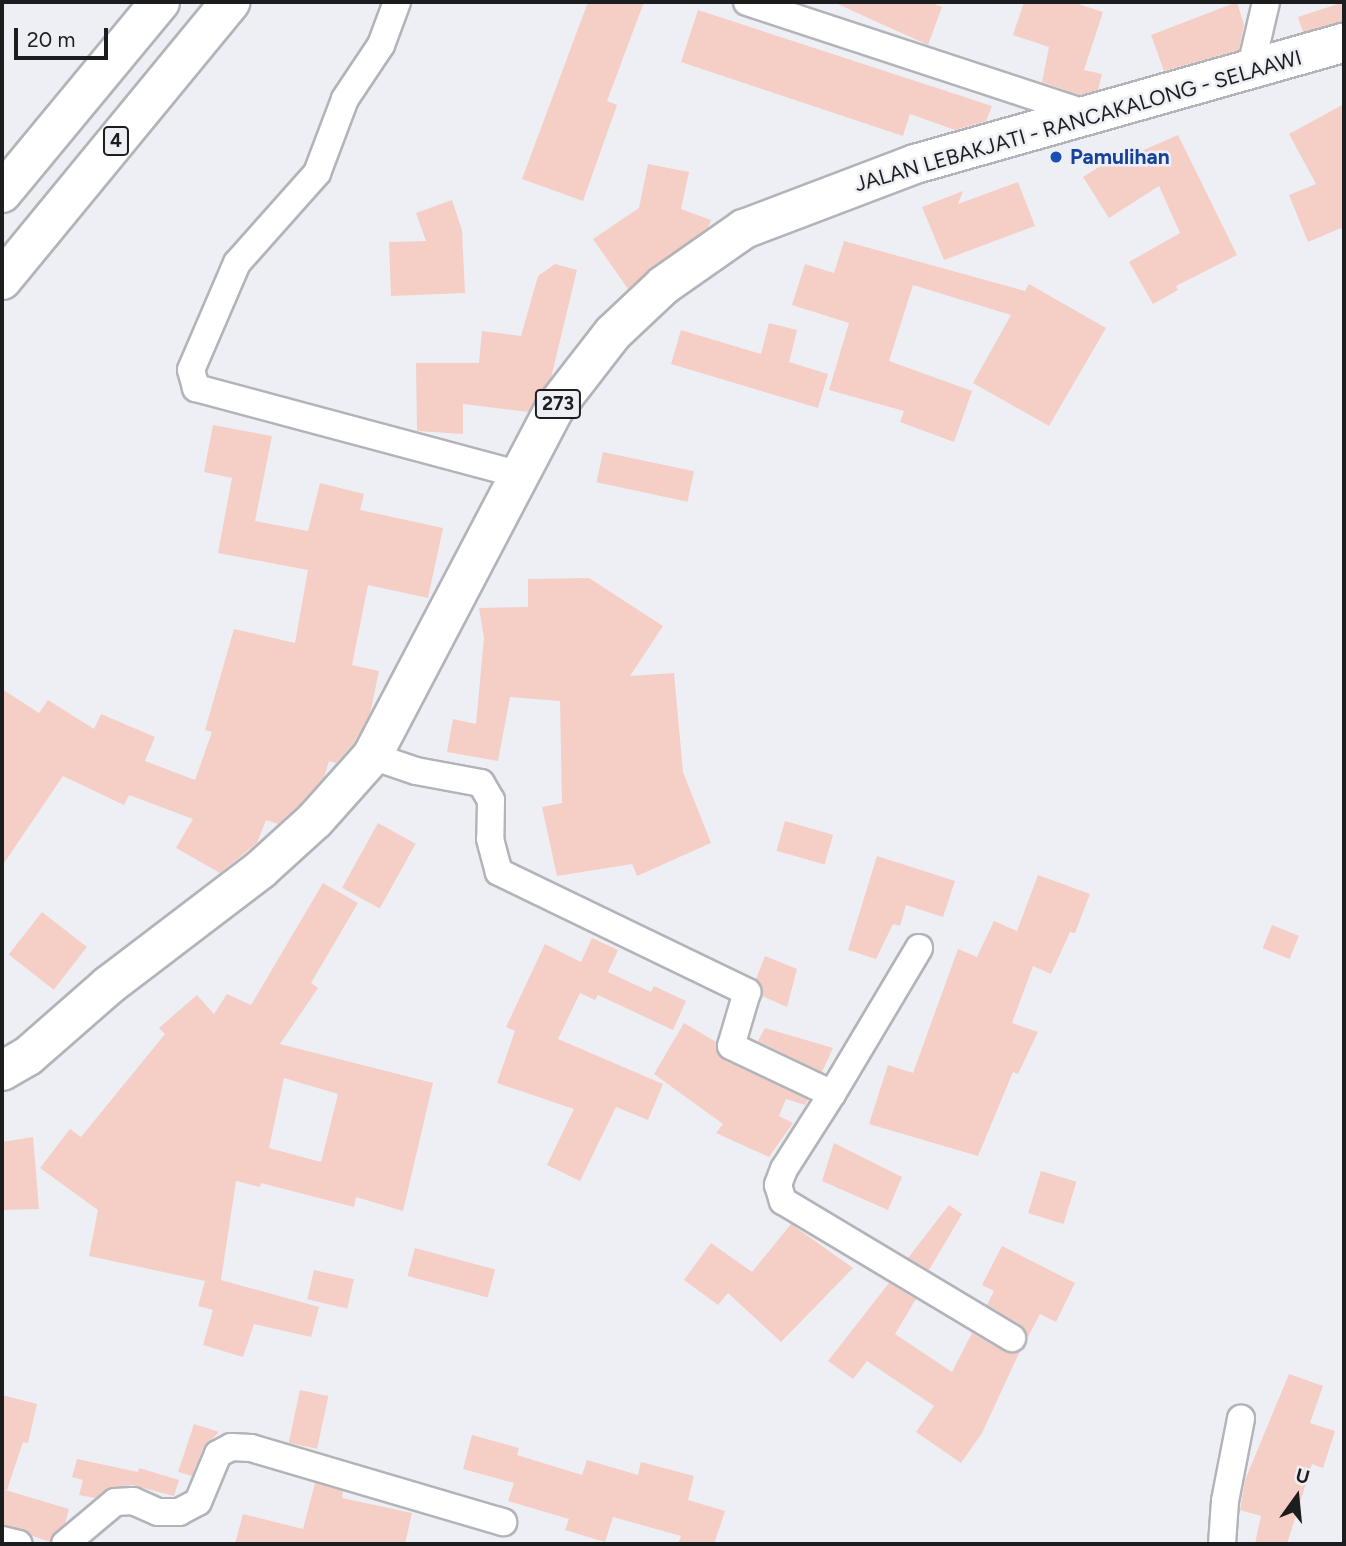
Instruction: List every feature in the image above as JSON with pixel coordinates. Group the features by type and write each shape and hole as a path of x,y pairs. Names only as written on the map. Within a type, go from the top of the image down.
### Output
{"main road":[{"path":"2,193 160,2"},
{"name":"4","path":"2,280 230,2"},
{"name":"JALAN LEBAKJATI - RANCAKALONG - SELAAWI","path":"2,1071 28,1056 109,985 260,870 315,820 372,756 554,409 613,333 664,285 744,229 915,164 1344,43"}],"street":[{"path":"397,2 381,45 345,99 317,173 237,263 191,370 196,388 518,474"},
{"path":"747,2 1091,115"},
{"path":"1250,71 1266,2"},
{"path":"372,756 416,771 481,783 491,800 490,839 499,872 744,990 747,995 731,1046 832,1094"},
{"path":"919,948 784,1169 778,1185 783,1201 1012,1338"},
{"path":"1222,1544 1225,1501 1241,1419"},
{"path":"65,1544 114,1502 133,1501 169,1512 198,1502 218,1454 231,1447 251,1448 503,1522"},
{"path":"2,1540 19,1544"}],"building":[{"path":"588,2 644,2 607,101 617,105 583,201 522,179"},
{"path":"833,2 929,2 942,7 928,45"},
{"path":"1024,2 1072,2 1103,12 1084,70 1102,74 1098,90 1080,95 1042,82 1049,47 1013,35"},
{"path":"1237,2 1244,25 1239,50 1164,71 1151,35"},
{"path":"1344,2 1344,22 1303,32 1298,17"},
{"path":"698,10 992,106 986,121 955,130 910,114 903,136 681,62"},
{"path":"1344,104 1344,234 1341,228 1308,242 1289,195 1316,184 1289,134"},
{"path":"1178,135 1237,255 1176,286 1178,290 1153,304 1129,262 1180,233 1159,186 1109,218 1083,177 1126,150 1130,156"},
{"path":"648,164 689,172 681,209 711,220 708,228 628,289 593,239 639,208"},
{"path":"1018,182 1035,226 944,260 922,207 963,191 958,204"},
{"path":"452,200 462,230 465,293 391,296 389,242 426,241 416,213"},
{"path":"844,241 1025,291 1029,284 1106,328 1049,426 973,383 1011,315 913,285 889,361 972,391 954,442 900,422 904,411 829,390 849,323 792,305 805,264 834,273"},
{"path":"555,264 577,270 551,378 528,412 463,404 463,434 417,431 416,363 479,363 482,331 521,336 538,276"},
{"path":"769,323 797,330 789,362 828,374 818,408 671,364 681,330 761,354"},
{"path":"213,425 272,436 255,521 308,531 320,483 364,494 360,510 443,528 428,598 368,585 352,665 379,671 370,714 354,743 336,763 329,761 324,777 299,805 278,824 266,820 257,843 220,873 176,848 193,819 129,795 124,805 63,776 2,866 2,689 39,713 48,700 94,729 101,714 155,737 145,761 195,780 212,732 205,730 234,629 295,643 308,570 218,553 232,478 204,472"},
{"path":"603,452 694,471 688,502 597,482"},
{"path":"589,578 663,626 630,676 674,673 683,772 711,843 637,876 632,864 557,876 542,807 562,803 560,701 510,697 498,761 447,752 453,719 476,724 484,638 479,608 528,607 528,579"},
{"path":"785,821 833,835 825,865 776,851"},
{"path":"378,823 416,844 380,909 342,888"},
{"path":"877,856 955,881 943,917 906,905 900,926 893,924 876,959 848,950"},
{"path":"1038,875 1090,894 1075,933 1070,932 1051,974 1033,966 1012,1023 1038,1032 1018,1074 1013,1072 978,1156 869,1124 888,1065 913,1073 958,949 977,957 994,921 1017,931"},
{"path":"323,883 358,903 311,983 318,988 280,1044 433,1083 403,1211 356,1197 354,1207 261,1183 260,1187 236,1181 221,1280 319,1307 311,1337 254,1324 243,1357 203,1345 213,1310 198,1306 205,1281 89,1256 98,1210 40,1168 70,1129 81,1137 165,1034 159,1028 197,995 214,1014 227,994 251,1005","holes":["284,1078 338,1094 321,1162 269,1148"]},
{"path":"42,912 87,947 54,990 9,955"},
{"path":"1272,925 1299,936 1290,959 1263,948"},
{"path":"592,938 618,950 608,972 651,992 654,986 686,1001 673,1030 598,995 595,1000 580,993 558,1039 663,1084 648,1120 616,1107 580,1181 547,1165 574,1109 497,1083 515,1031 506,1027 545,944 581,962"},
{"path":"765,956 797,969 787,1007 762,996 756,979"},
{"path":"684,1023 716,1042 724,1060 808,1100 805,1105 786,1099 779,1116 793,1123 769,1157 716,1133 723,1124 654,1074"},
{"path":"765,1028 833,1048 822,1072 758,1041"},
{"path":"33,1137 39,1209 2,1210 2,1142"},
{"path":"834,1143 902,1177 888,1210 822,1181"},
{"path":"1041,1171 1076,1182 1064,1224 1028,1213"},
{"path":"949,1205 962,1214 929,1270 908,1258"},
{"path":"791,1224 853,1268 781,1342 728,1293 718,1305 684,1280 711,1243 752,1272"},
{"path":"1002,1246 1075,1283 1056,1322 1040,1314 1028,1337 1021,1325 987,1305 994,1291 982,1285"},
{"path":"415,1248 495,1269 488,1297 407,1276"},
{"path":"314,1270 354,1279 347,1308 307,1299"},
{"path":"889,1283 916,1299 895,1334 952,1372 972,1333 1005,1352 1020,1351 982,1433 961,1463 916,1432 934,1406 867,1361 853,1379 828,1361"},
{"path":"1289,1374 1323,1386 1310,1423 1335,1431 1323,1468 1312,1464 1287,1544 1255,1544 1261,1516 1240,1510 1245,1480"},
{"path":"300,1390 328,1396 317,1449 289,1443"},
{"path":"2,1395 37,1404 28,1443 23,1442 7,1490 2,1489"},
{"path":"194,1424 219,1432 203,1448 192,1476 178,1472"},
{"path":"472,1435 519,1448 517,1455 582,1475 587,1460 638,1475 641,1462 694,1476 688,1500 725,1511 714,1544 678,1544 681,1536 613,1517 605,1542 565,1530 569,1519 508,1501 514,1483 463,1469"},
{"path":"77,1459 138,1472 139,1468 179,1480 174,1496 132,1485 108,1488 95,1498 79,1495 83,1480 72,1477"},
{"path":"315,1483 343,1491 342,1498 412,1513 405,1544 235,1544 243,1514 303,1529"},
{"path":"2,1489 69,1509 65,1524 50,1542 2,1525"}],"place":[{"name":"Pamulihan","path":"1056,157"}]}
